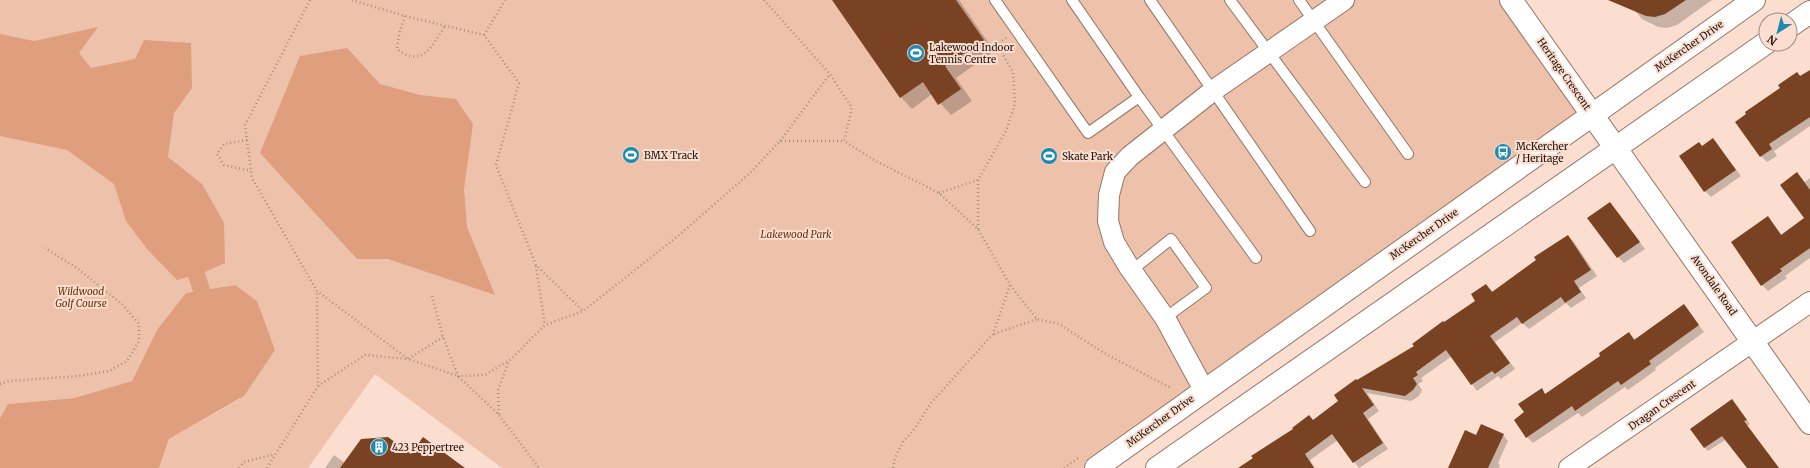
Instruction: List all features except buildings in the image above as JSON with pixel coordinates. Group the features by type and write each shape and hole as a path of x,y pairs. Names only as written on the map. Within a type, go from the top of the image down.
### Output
{"main road":[{"name":"Heritage Crescent","path":"1511,0 1616,148"},
{"name":"McKercher Drive","path":"1096,468 1754,0"},
{"path":"1798,20 1810,12"},
{"path":"1157,468 1758,49"},
{"name":"Avondale Road","path":"1616,148 1754,342 1810,424"}],"street":[{"path":"1204,390 1165,318 1131,271 1114,242 1108,221 1109,195 1115,172 1130,156 1214,90 1344,0"},
{"name":"Dragan Crescent","path":"1569,468 1810,302"}],"lane":[{"path":"995,0 1088,133 1139,97"},
{"path":"1072,0 1139,97 1256,258"},
{"path":"1150,0 1214,90 1310,231"},
{"path":"1230,0 1365,182"},
{"path":"1299,0 1408,154"},
{"path":"1131,271 1171,239 1206,288 1165,318"}],"path":[{"path":"310,0 245,125 252,178 317,291 408,359"},
{"path":"352,0 405,16 484,35 519,83 496,165 536,265 545,325"},
{"path":"484,35 505,0"},
{"path":"764,0 830,74 852,108 844,141"},
{"path":"405,16 399,34 398,49 407,56 418,57 428,52 445,26"},
{"path":"978,229 978,180 1006,131 1015,104 1013,72 997,44 1015,30"},
{"path":"267,468 318,386 364,355 408,359 458,376 484,374 509,361 545,325 583,311 678,236 750,173 780,141 830,74"},
{"path":"247,140 224,144 217,154 224,165 251,171"},
{"path":"780,141 844,141 874,160 939,192 978,229 1010,285 1037,319"},
{"path":"939,192 978,180"},
{"path":"0,384 10,381 78,376 109,371 127,361 139,341 138,324 123,305 78,268 45,248"},
{"path":"536,265 583,311"},
{"path":"893,468 895,458 904,442 931,403 993,334 1010,285"},
{"path":"317,291 318,386"},
{"path":"432,296 443,337 458,376 499,415 539,468"},
{"path":"993,334 1037,319 1059,324 1104,353 1171,388"},
{"path":"408,359 443,337"},
{"path":"499,415 498,390 509,361"},
{"path":"239,468 244,462 275,453"}],"green space":[{"name":"Lakewood Park","path":"0,0 1511,0 1592,115 1097,468 502,468 375,374 308,468 159,468 169,439 240,399 235,285 210,289 205,272 217,266 184,278 188,277 193,292 157,330 132,381 74,398 8,404 0,418"}],"shaded area":[{"path":"98,27 79,53 91,68 135,59 144,40 191,43 192,88 174,113 168,157 202,184 224,223 225,263 205,272 210,289 235,285 257,301 275,350 244,396 169,439 159,468 0,468 0,418 8,404 74,398 132,381 157,330 186,293 193,292 188,277 177,280 147,249 126,221 114,184 67,150 0,136 0,34 34,41"},
{"path":"347,48 380,84 420,95 456,99 473,124 464,189 467,227 495,295 388,259 357,259 260,153 300,56"}],"place":[{"name":"Lakewood Indoor Tennis Centre","path":"916,53"},
{"name":"McKercher / Heritage","path":"1503,152"},
{"name":"BMX Track","path":"631,155"},
{"name":"Skate Park","path":"1049,156"},
{"name":"423 Peppertree","path":"379,447"}],"park label":[{"name":"Wildwood Golf Course","path":"81,296"}]}
